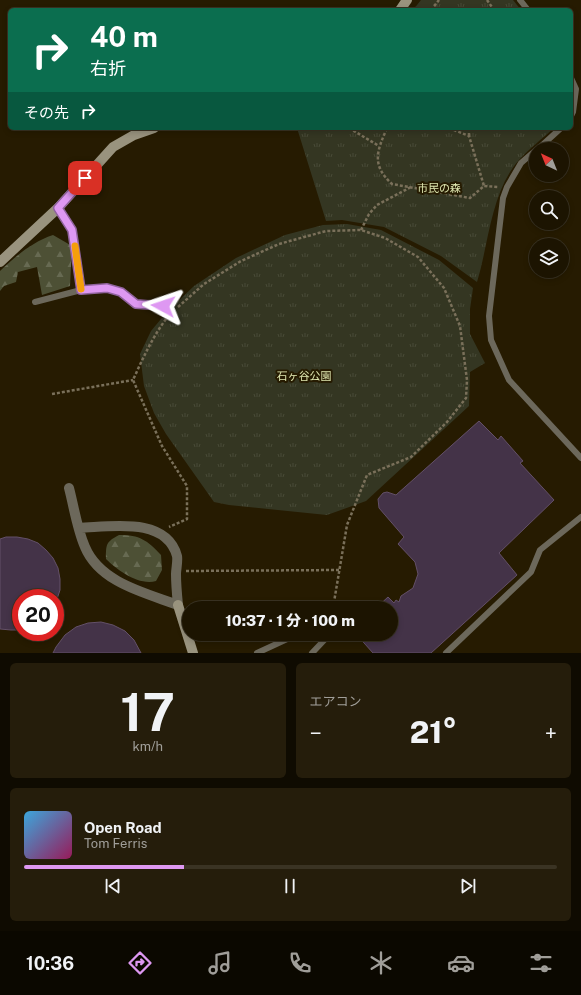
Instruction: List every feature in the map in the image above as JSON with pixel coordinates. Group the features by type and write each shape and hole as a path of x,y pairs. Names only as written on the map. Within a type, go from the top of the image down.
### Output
{"street":[{"path":"0,262 58,208 113,147 134,135 148,130"},
{"path":"69,488 85,548 96,565 132,589 178,605"},
{"path":"79,528 138,526 158,532 171,543 177,557 176,572 178,605 193,653"}],"lane":[{"path":"520,0 526,8"},
{"path":"573,82 576,89 573,113"},
{"path":"546,142 559,130"},
{"path":"529,156 521,163 506,187 503,198 489,316 491,340 509,380 581,458"},
{"path":"58,208 72,230 81,290"},
{"path":"35,302 81,290 107,288 121,292 136,304 163,306 172,313"},
{"path":"446,653 531,572 540,550 581,517"},
{"path":"257,653 265,651 284,641"},
{"path":"312,653 323,641"}],"path":[{"path":"433,8 439,0"},
{"path":"486,0 492,8"},
{"path":"352,130 379,146"},
{"path":"386,130 379,146 377,159 383,175 392,184 470,198 484,186 506,187"},
{"path":"454,130 469,136"},
{"path":"469,130 469,136 484,186"},
{"path":"361,230 368,214 377,205 411,187"},
{"path":"158,532 187,519 187,486 162,446 133,380 145,352 158,330 172,313 204,284 241,261 279,244 326,231 361,230 385,238 418,256 444,288 460,326 467,380 466,398 447,422 411,457 367,475 347,525 334,601"},
{"path":"52,394 133,380"},
{"path":"176,572 340,570"}],"green space":[{"path":"421,0 513,0 519,8 415,8"},
{"name":"市民の森","path":"298,130 552,130 538,142 529,142 529,150 510,172 503,186 492,218 477,282 441,256 384,227 342,220 326,221"},
{"name":"石ヶ谷公園","path":"347,224 381,230 439,260 473,288 470,309 470,334 485,363 470,372 469,406 366,501 327,515 229,505 214,502 166,434 154,413 144,386 140,354 151,331 166,313 194,286 236,258 285,235 323,225"},
{"path":"53,235 72,246 70,286 42,295 37,267 18,272 16,282 4,286 0,291 0,271 18,255 38,241"},
{"path":"119,535 143,539 161,555 162,570 156,581 143,581 129,576 116,568 106,559 106,550 109,542"}],"building":[{"path":"479,421 498,440 501,436 523,461 520,463 554,500 499,553 517,575 431,653 373,653 362,641 398,641 398,601 399,602 401,596 413,588 418,574 415,562 398,544 404,537 379,508 378,499 383,493 387,492 396,495"},
{"path":"6,537 17,537 38,543 53,558 58,568 60,579 60,589 12,589 12,630 0,629 0,539"},
{"path":"388,597 392,601 384,601"},
{"path":"101,622 113,625 125,631 134,640 141,653 53,653 60,641 64,641 65,635 76,627 88,623"}],"slow traffic":[{"path":"75,246 81,289"}],"route":[{"path":"85,178 58,208 72,230 81,290 107,288 121,292 136,304 163,306"}]}
